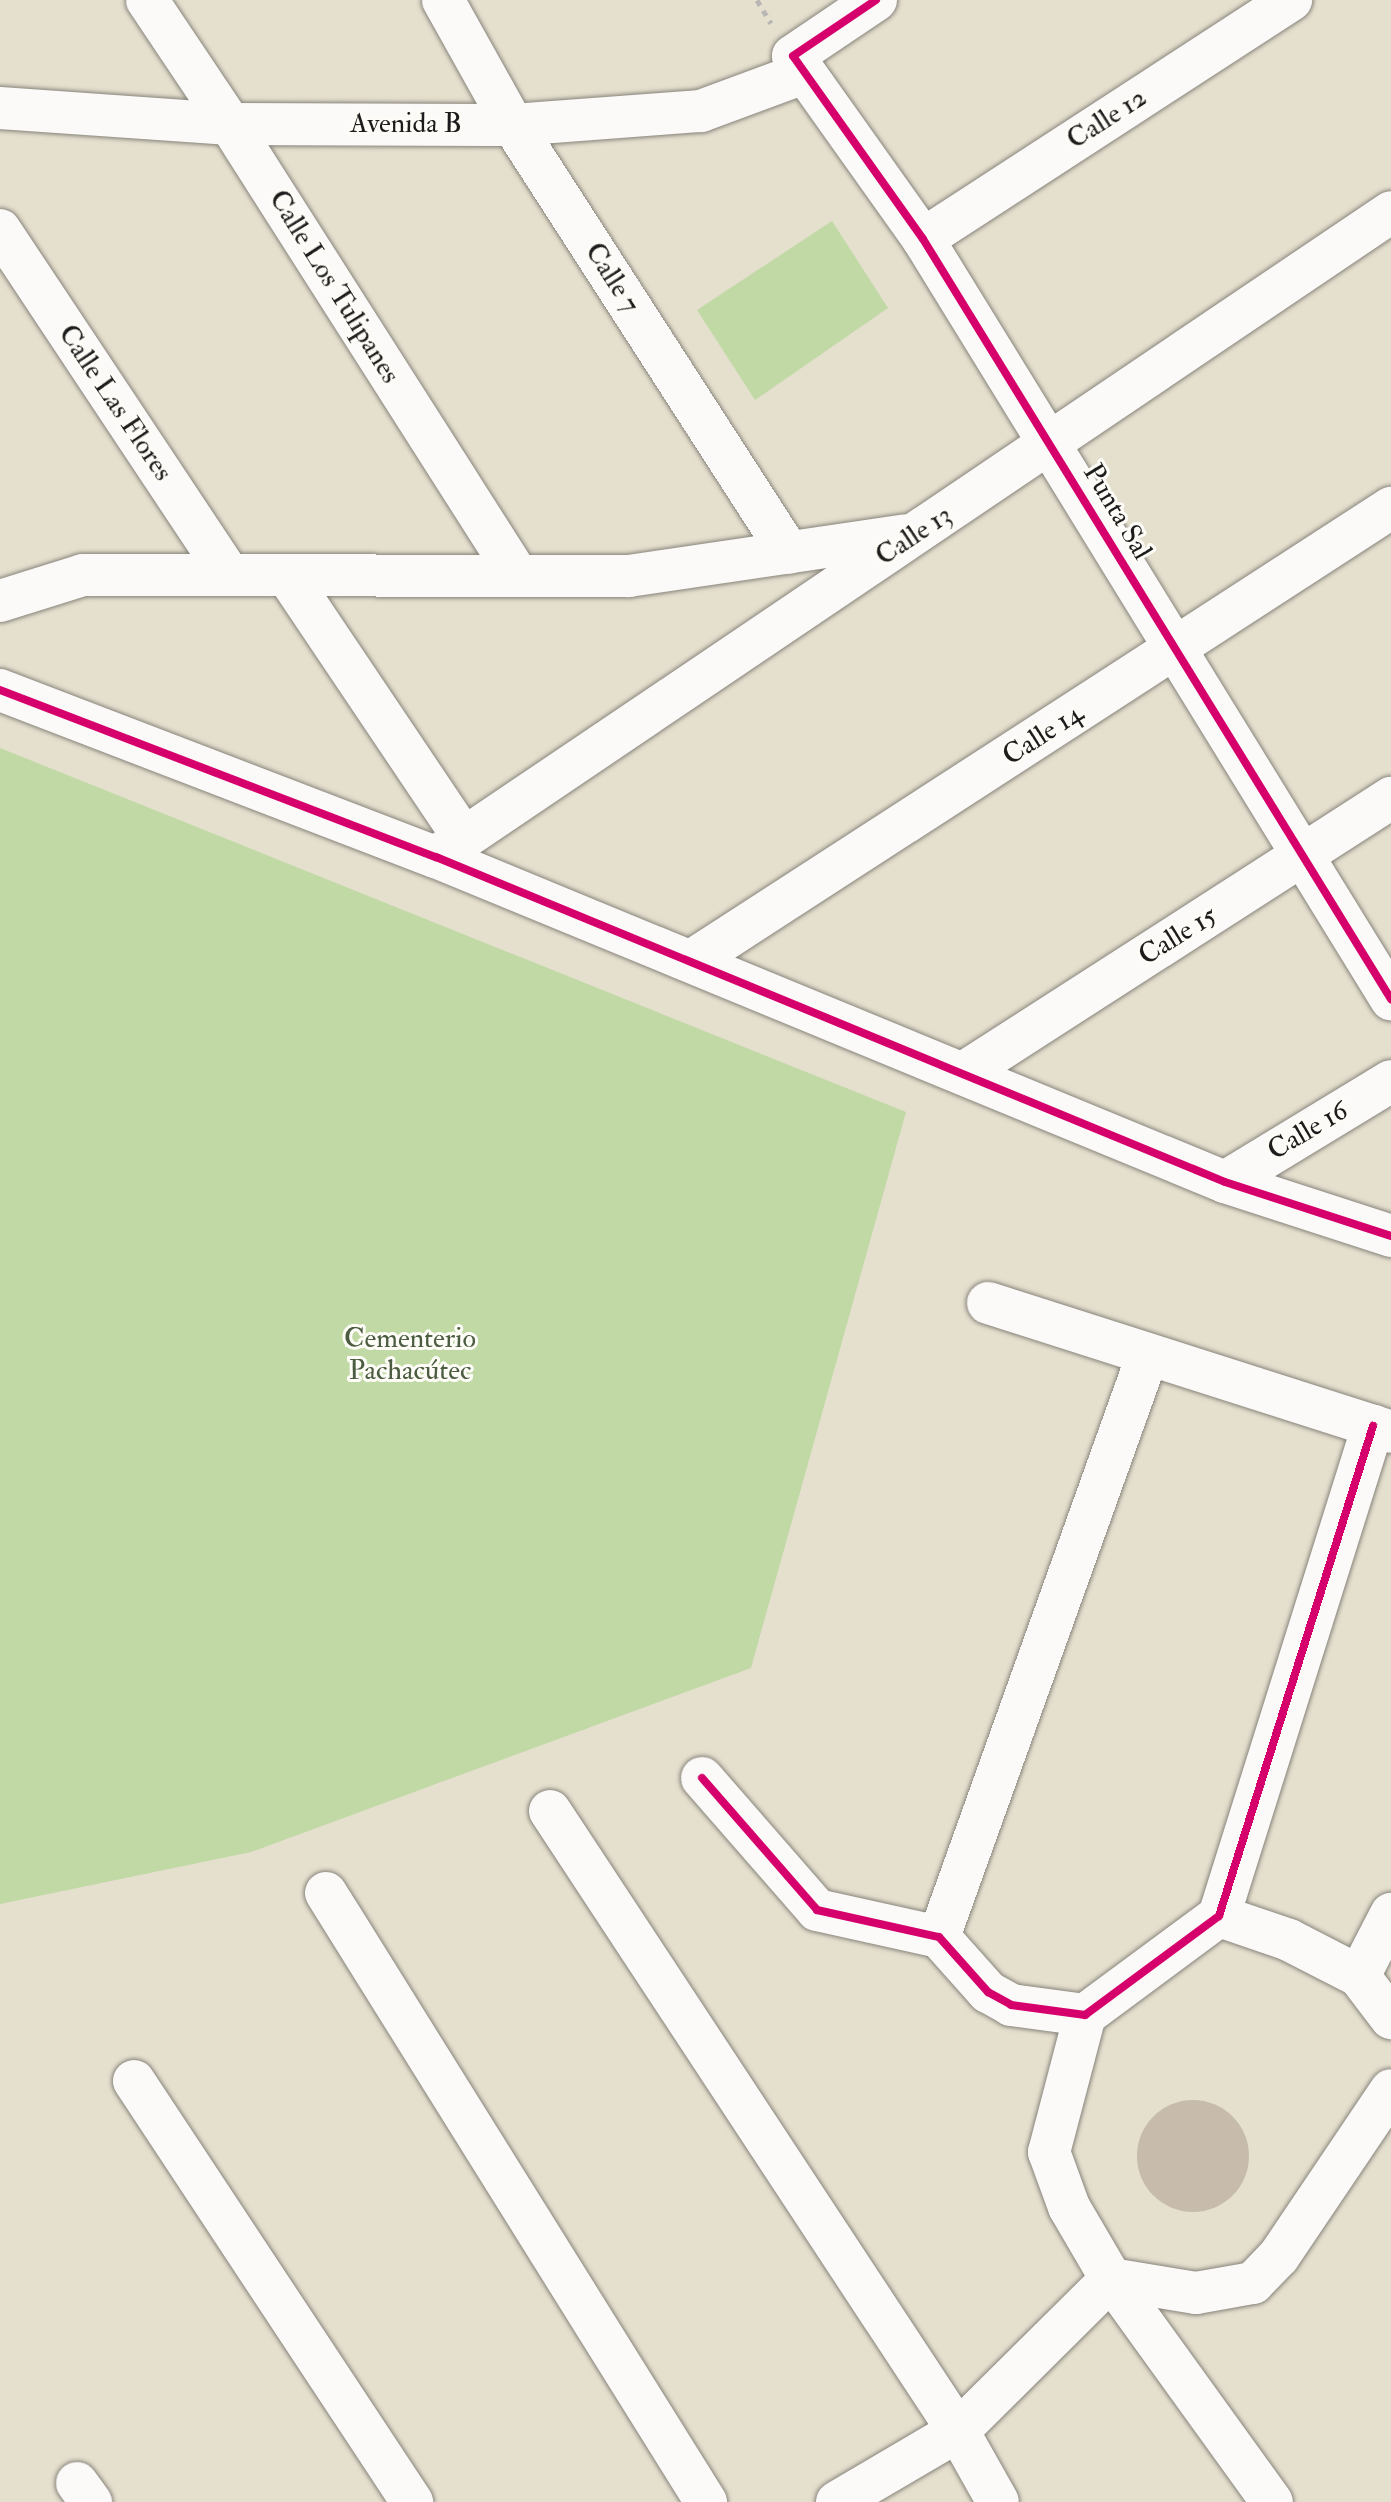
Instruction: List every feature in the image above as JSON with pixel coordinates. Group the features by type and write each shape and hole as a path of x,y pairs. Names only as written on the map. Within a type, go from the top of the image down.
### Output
{"street":[{"name":"Calle Los Tulipanes","path":"147,0 230,124 518,576"},
{"name":"Calle 7","path":"443,0 513,125 789,553"},
{"name":"Avenida B","path":"0,108 230,124 513,125 701,111 798,65 876,0"},
{"name":"Calle 12","path":"923,239 1291,0"},
{"name":"Punta Sal","path":"798,65 923,239 1391,999"},
{"name":"Calle 13","path":"450,847 1391,212"},
{"name":"Calle Las Flores","path":"0,230 229,575"},
{"name":"Calle 14","path":"693,960 1391,508"},
{"path":"0,601 83,575 629,576 918,533"},
{"path":"287,575 450,847"},
{"path":"0,690 450,847 693,960 1225,1182 1391,1236"},
{"name":"Calle 15","path":"965,1072 1391,798"},
{"name":"Calle 16","path":"1225,1182 1391,1081"},
{"path":"988,1303 1382,1429 1219,1916 1085,2015 1049,2152 1069,2207 1111,2279 1272,2502"},
{"path":"939,1937 1148,1354"},
{"path":"702,1778 817,1910 939,1937 988,1992 1011,2005 1085,2015"},
{"path":"550,1811 958,2431 998,2502"},
{"path":"326,1893 706,2502"},
{"path":"1359,1976 1391,1914"},
{"path":"1219,1916 1289,1940 1359,1976 1391,2018"},
{"path":"134,2081 412,2502"},
{"path":"1111,2279 1196,2293 1253,2283 1279,2256 1391,2090"},
{"path":"837,2502 958,2431 1111,2279"}],"green space":[{"path":"832,221 888,308 755,400 697,310"},
{"name":"Cementerio Pachacútec","path":"0,748 906,1112 751,1668 251,1852 0,1904"}],"building":[{"path":"1193,2100 1215,2104 1233,2116 1245,2134 1249,2156 1245,2178 1233,2196 1215,2208 1193,2212 1171,2208 1153,2196 1141,2178 1137,2156 1141,2134 1153,2116 1171,2104"}],"cycle path":[{"path":"876,0 793,56 923,239 1391,999"},
{"path":"0,690 436,857 1225,1182 1391,1236"},
{"path":"702,1778 817,1910 939,1937 988,1992 1011,2005 1085,2015 1219,1916 1373,1426"}]}
